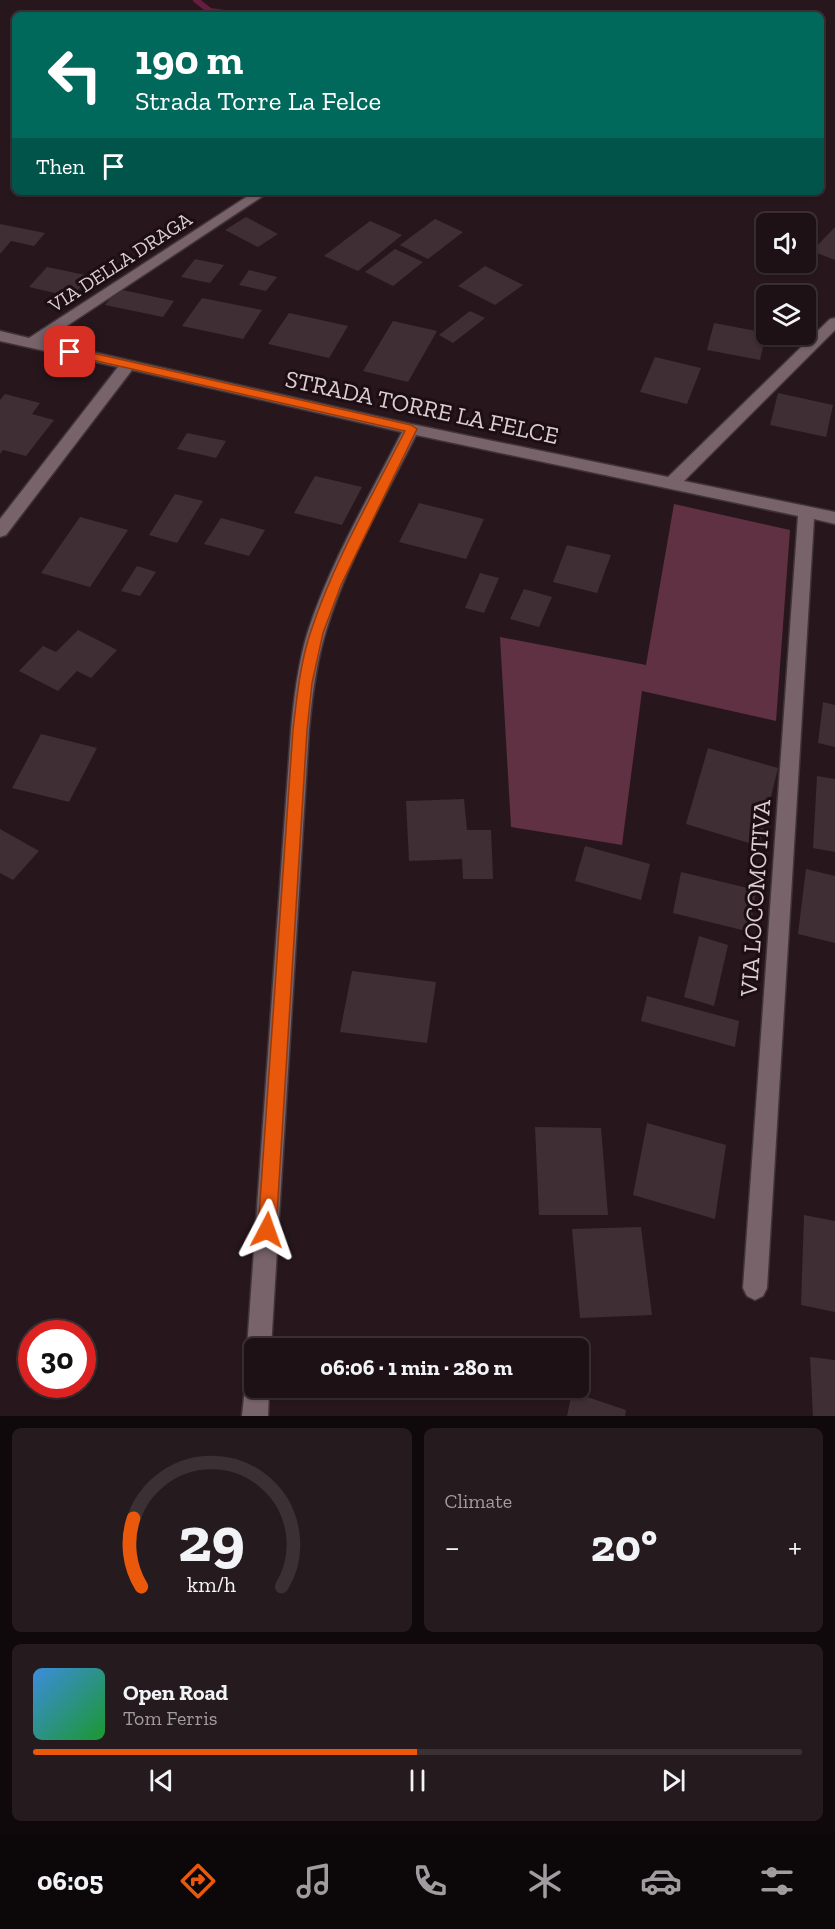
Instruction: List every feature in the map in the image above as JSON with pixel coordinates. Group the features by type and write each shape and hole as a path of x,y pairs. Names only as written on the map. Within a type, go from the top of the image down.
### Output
{"street":[{"name":"VIA DELLA DRAGA","path":"31,343 258,195"},
{"path":"673,482 835,322"},
{"name":"STRADA TORRE LA FELCE","path":"0,336 411,429 673,482 835,518"},
{"path":"0,531 128,365"},
{"path":"260,1338 299,742 305,683 317,633 334,585 411,429"},
{"name":"VIA LOCOMOTIVA","path":"755,1288 806,512"},
{"path":"255,1416 256,1398"}],"shaded area":[{"path":"674,504 790,530 776,721 642,691 622,845 511,827 500,637 646,665"}],"building":[{"path":"246,217 278,234 258,247 225,230"},
{"path":"435,219 463,232 428,259 400,245"},
{"path":"370,221 402,235 358,271 324,256"},
{"path":"0,224 45,233 34,246 11,241 0,254"},
{"path":"835,227 835,260 816,253 816,247"},
{"path":"395,249 423,262 393,286 365,272"},
{"path":"195,259 224,265 210,283 181,277"},
{"path":"485,266 523,285 495,305 458,286"},
{"path":"47,267 90,276 72,297 29,287"},
{"path":"249,270 277,277 266,291 239,285"},
{"path":"118,289 174,301 163,317 105,305"},
{"path":"202,298 262,310 243,339 182,326"},
{"path":"470,311 485,318 453,343 439,335"},
{"path":"289,313 348,326 329,358 268,344"},
{"path":"393,321 437,331 408,382 363,371"},
{"path":"714,323 756,331 756,345 763,345 760,360 707,350"},
{"path":"655,357 701,368 687,404 640,392"},
{"path":"778,393 833,405 826,437 770,425"},
{"path":"5,394 40,403 32,414 54,420 26,456 3,450 0,454 0,400"},
{"path":"187,433 226,441 216,458 177,449"},
{"path":"315,476 362,487 342,525 294,513"},
{"path":"175,494 203,501 177,543 149,535"},
{"path":"419,503 484,519 466,559 399,542"},
{"path":"80,517 128,530 90,587 41,573"},
{"path":"221,518 265,530 249,556 204,544"},
{"path":"567,545 611,555 597,593 553,582"},
{"path":"137,566 156,572 140,596 121,591"},
{"path":"480,573 499,578 484,613 465,608"},
{"path":"524,589 552,597 539,627 510,619"},
{"path":"78,630 117,650 91,678 77,671 58,691 19,671 43,646 56,652"},
{"path":"823,702 835,705 835,747 818,743"},
{"path":"41,734 97,748 69,802 12,788"},
{"path":"708,748 778,768 759,846 686,824"},
{"path":"817,776 835,779 835,852 813,848"},
{"path":"464,799 467,830 491,830 493,879 463,879 462,859 409,861 406,801"},
{"path":"0,829 39,851 13,880 0,873"},
{"path":"585,846 650,864 641,900 575,881"},
{"path":"806,869 835,876 835,943 798,934"},
{"path":"681,872 756,890 750,932 673,913"},
{"path":"699,936 728,945 714,1006 684,997"},
{"path":"352,971 436,982 427,1043 340,1032"},
{"path":"647,996 739,1021 735,1047 641,1021"},
{"path":"647,1123 726,1145 715,1219 633,1195"},
{"path":"535,1127 601,1128 608,1215 539,1215"},
{"path":"804,1215 835,1221 835,1312 801,1305"},
{"path":"641,1227 652,1315 580,1318 572,1229"},
{"path":"810,1357 835,1360 835,1416 813,1416"},
{"path":"571,1398 589,1398 626,1410 625,1416 567,1416"}],"waterway":[{"path":"196,0 210,11 217,12"}],"route":[{"path":"70,352 411,429 334,585 308,666 300,730 267,1230"}]}
